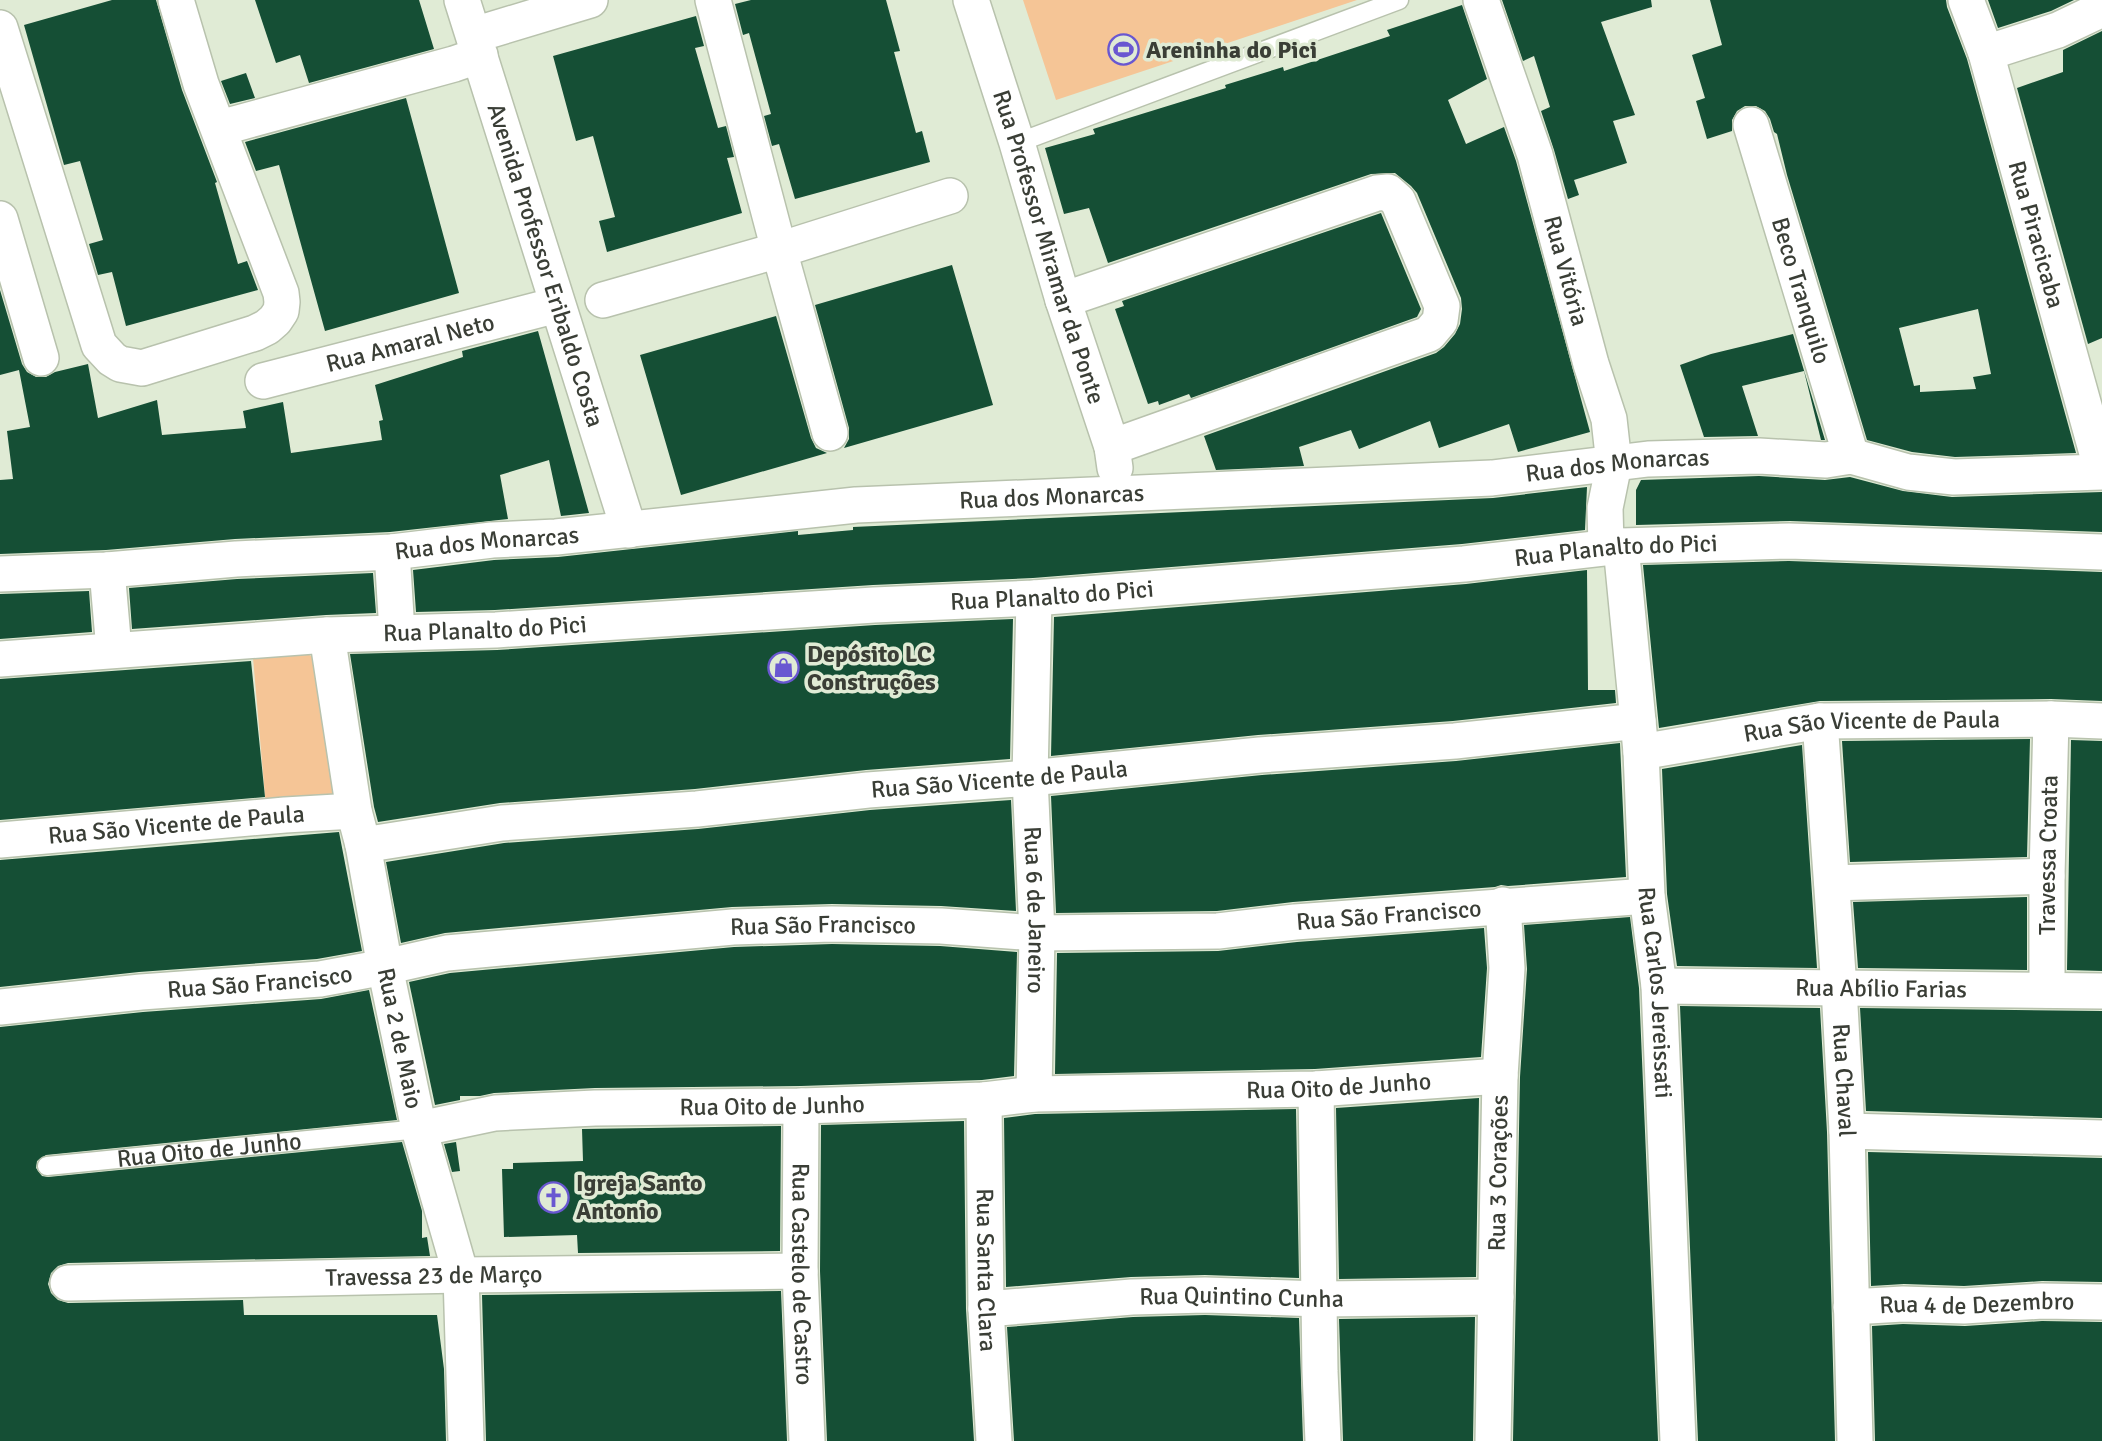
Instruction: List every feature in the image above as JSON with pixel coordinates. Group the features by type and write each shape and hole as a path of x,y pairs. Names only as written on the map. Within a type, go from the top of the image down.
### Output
{"street":[{"path":"0,28 99,345 112,359 142,368 255,332 275,320 281,311 282,302 220,128 201,85 176,0"},
{"name":"Avenida Professor Eribaldo Costa","path":"462,0 629,530"},
{"path":"220,128 441,67 525,19 590,0"},
{"path":"713,0 830,433"},
{"name":"Rua Professor Miramar da Ponte","path":"971,0 1063,300 1112,447 1120,495"},
{"name":"Rua Vitória","path":"1480,0 1535,155 1591,364 1609,419 1614,464 1605,508 1613,547"},
{"name":"Rua Piracicaba","path":"1966,0 1986,53 2096,433 2102,471"},
{"path":"1986,53 2058,30 2102,9"},
{"name":"Beco Tranquilo","path":"1751,125 1852,456"},
{"path":"1063,300 1377,193 1388,192 1398,201 1442,306 1440,321 1429,334 1112,447"},
{"path":"603,300 779,250 950,196"},
{"path":"0,219 41,358"},
{"name":"Rua Amaral Neto","path":"263,381 557,305"},
{"name":"Rua dos Monarcas","path":"0,574 393,552 856,505 1492,478 1647,459 1759,456 1826,460 1852,456 1908,472 1954,477 2102,471"},
{"name":"Rua Planalto do Pici","path":"0,659 327,635 496,630 874,605 1034,598 1464,564 1613,547 1789,541 2102,552"},
{"name":"Rua Carlos Jereissati","path":"1613,547 1640,736 1647,896 1659,986 1678,1441"},
{"path":"393,552 397,632"},
{"path":"107,570 114,650"},
{"name":"Rua 6 de Janeiro","path":"1034,598 1030,778 1037,933 1034,1094"},
{"name":"Rua 2 de Maio","path":"327,635 354,811 363,845 385,967 419,1129 461,1275 466,1441"},
{"name":"Travessa Croata","path":"2047,990 2051,719"},
{"name":"Rua São Vicente de Paula","path":"363,845 502,823 697,809 868,790 1030,778 1260,755 1455,741 1640,736 1820,721 2102,721"},
{"name":"Rua Chaval","path":"1820,721 1847,1131 1855,1441"},
{"name":"Rua São Vicente de Paula","path":"0,839 354,811"},
{"path":"1832,883 2047,876"},
{"name":"Rua São Francisco","path":"0,1007 141,992 320,979 447,953 733,927 832,924 941,926 1037,933 1218,931 1503,905 1647,896"},
{"name":"Rua 3 Corações","path":"1493,1441 1500,1076 1507,968 1503,905"},
{"name":"Rua Abílio Farias","path":"1659,986 2102,991"},
{"name":"Rua Oito de Junho","path":"419,1129 495,1113 595,1108 801,1106 984,1100 1034,1094 1316,1088 1500,1076"},
{"path":"1316,1088 1323,1441"},
{"name":"Rua Santa Clara","path":"984,1100 986,1309 994,1441"},
{"name":"Rua Castelo de Castro","path":"801,1106 800,1271 807,1441"},
{"path":"1847,1131 2102,1138"},
{"name":"Travessa 23 de Março","path":"68,1283 800,1271"},
{"name":"Rua Quintino Cunha","path":"986,1309 1132,1297 1205,1295 1320,1299 1496,1297"},
{"name":"Rua 4 de Dezembro","path":"1851,1307 2102,1301"}],"lane":[{"path":"1017,143 1399,0"},
{"name":"Rua Oito de Junho","path":"47,1166 419,1129"}],"shaded area":[{"name":"Areninha do Pici","path":"1023,0 1357,0 1056,100"},
{"path":"306,653 316,659 338,794 266,807 253,658"}],"building":[{"path":"112,0 156,0 182,90 217,182 215,183 238,264 247,261 258,290 126,326 112,272 98,275 89,244 103,240 80,161 64,165 24,25"},
{"path":"255,0 419,0 434,49 309,83 300,55 276,63"},
{"path":"751,0 886,0 900,51 894,52 916,133 922,131 930,162 795,199 779,144 772,146 764,116 771,114 749,33 743,35 735,4"},
{"path":"1502,0 1651,0 1652,7 1601,22 1635,115 1613,121 1627,163 1574,180 1579,195 1568,199 1541,111 1550,107 1534,56 1523,61"},
{"path":"1710,0 1946,0 1967,59 2076,453 1955,457 1912,452 1867,440 1777,134 1770,119 1765,111 1756,106 1745,106 1737,111 1732,120 1732,131 1707,139 1696,101 1705,98 1692,55 1722,45","holes":["1978,309 1991,374 1973,377 1976,389 1920,392 1920,385 1914,386 1899,328"]},
{"path":"1988,0 2074,0 2051,11 1998,28"},
{"path":"1462,5 1487,79 1448,100 1466,144 1504,127 1516,161 1590,432 1518,452 1509,424 1439,448 1430,421 1359,449 1351,430 1299,447 1304,466 1216,470 1204,436 1436,353 1455,334 1460,324 1461,298 1417,193 1395,173 1371,174 1108,263 1089,208 1064,214 1045,148 1095,134 1093,129 1226,88 1225,85 1283,67 1284,71 1390,36 1387,30"},
{"path":"696,16 704,46 695,48 718,128 726,126 734,157 727,158 742,213 607,252 599,221 615,217 593,136 576,141 553,56"},
{"path":"2102,31 2102,338 2088,344 2017,88 2063,72 2063,50"},
{"path":"246,73 255,98 230,104 221,81"},
{"path":"406,98 459,293 325,331 279,165 256,171 245,142"},
{"path":"1381,213 1421,309 1417,317 1191,398 1189,394 1159,405 1158,401 1148,404 1115,309 1124,306 1122,301"},
{"path":"952,265 993,405 844,448 849,439 849,428 815,305"},
{"path":"0,290 22,364 27,372 36,377 46,377 55,372 88,364 98,418 157,400 162,435 246,428 243,411 283,402 291,453 382,440 379,421 383,420 375,385 463,357 462,351 538,331 589,513 561,516 549,460 500,475 508,519 390,532 0,554 0,480 13,479 7,431 30,427 19,370 0,375"},
{"path":"776,316 811,438 816,448 827,453 681,495 640,355"},
{"path":"1793,334 1825,440 1821,440 1804,371 1742,386 1758,436 1704,437 1680,365 1711,354"},
{"path":"1759,476 1825,480 1850,477 1903,491 1952,497 2102,492 2102,532 1790,521 1636,525 1636,490 1641,480"},
{"path":"1587,487 1585,530 1462,544 1033,578 873,585 495,610 416,612 413,570 494,560 558,557 798,531 798,535 853,530 853,527 1493,498"},
{"path":"1789,561 2102,572 2102,701 1820,701 1659,728 1643,565"},
{"path":"1587,570 1588,690 1615,690 1616,703 1453,721 1258,735 1051,756 1054,617 1466,584"},
{"path":"373,573 376,613 132,629 129,588 237,579"},
{"path":"89,591 92,632 0,639 0,594"},
{"path":"1013,619 1010,759 866,770 695,789 500,803 378,822 350,654 497,650 875,625"},
{"path":"251,661 265,797 0,820 0,679"},
{"path":"2030,739 2027,857 1850,862 1842,741"},
{"path":"2071,740 2102,741 2102,971 2067,970"},
{"path":"1620,743 1626,877 1293,902 1217,911 1056,913 1051,796 1262,775 1456,761"},
{"path":"1802,745 1817,968 1677,966 1667,894 1662,769"},
{"path":"1011,800 1016,911 941,906 832,904 732,907 445,933 401,943 386,862 504,843 698,829 870,810"},
{"path":"339,832 362,951 317,959 139,972 0,987 0,860"},
{"path":"2027,897 2027,970 1858,968 1853,902"},
{"path":"1630,917 1639,988 1658,1441 1513,1441 1520,1077 1527,969 1524,925"},
{"path":"1484,928 1487,968 1481,1057 1315,1069 1055,1074 1057,953 1218,951 1297,942"},
{"path":"832,944 940,946 1017,952 1014,1076 982,1080 801,1086 595,1088 494,1093 460,1096 460,1100 435,1105 409,982 450,973 734,947"},
{"path":"369,990 397,1120 46,1155 37,1161 36,1168 42,1176 48,1177 402,1142 422,1211 422,1238 427,1237 430,1256 68,1263 58,1266 51,1273 48,1284 51,1293 58,1300 68,1303 243,1300 244,1315 437,1315 444,1369 446,1441 0,1441 0,1027 143,1012 321,999"},
{"path":"1680,1006 1820,1008 1827,1132 1835,1441 1698,1441"},
{"path":"1860,1008 2102,1011 2102,1118 1866,1111"},
{"path":"1479,1098 1476,1277 1339,1279 1336,1108"},
{"path":"1296,1109 1299,1278 1205,1275 1131,1277 1006,1287 1004,1118 1035,1114"},
{"path":"964,1121 966,1309 974,1441 827,1441 820,1271 821,1125"},
{"path":"781,1126 780,1251 578,1253 577,1235 504,1237 502,1169 513,1169 513,1163 583,1161 582,1129"},
{"path":"456,1142 460,1171 452,1172 444,1144"},
{"path":"1868,1152 2102,1158 2102,1282 1871,1286"},
{"path":"781,1291 787,1441 486,1441 482,1295"},
{"path":"1205,1315 1299,1318 1303,1441 1014,1441 1007,1327 1133,1317"},
{"path":"1475,1317 1473,1441 1343,1441 1339,1319"},
{"path":"2042,1321 2102,1322 2102,1441 1875,1441 1872,1326 1965,1326"}],"place":[{"name":"Areninha do Pici","path":"1123,50"},
{"name":"Depósito LC Construções","path":"784,668"},
{"name":"Igreja Santo Antonio","path":"553,1197"}]}
